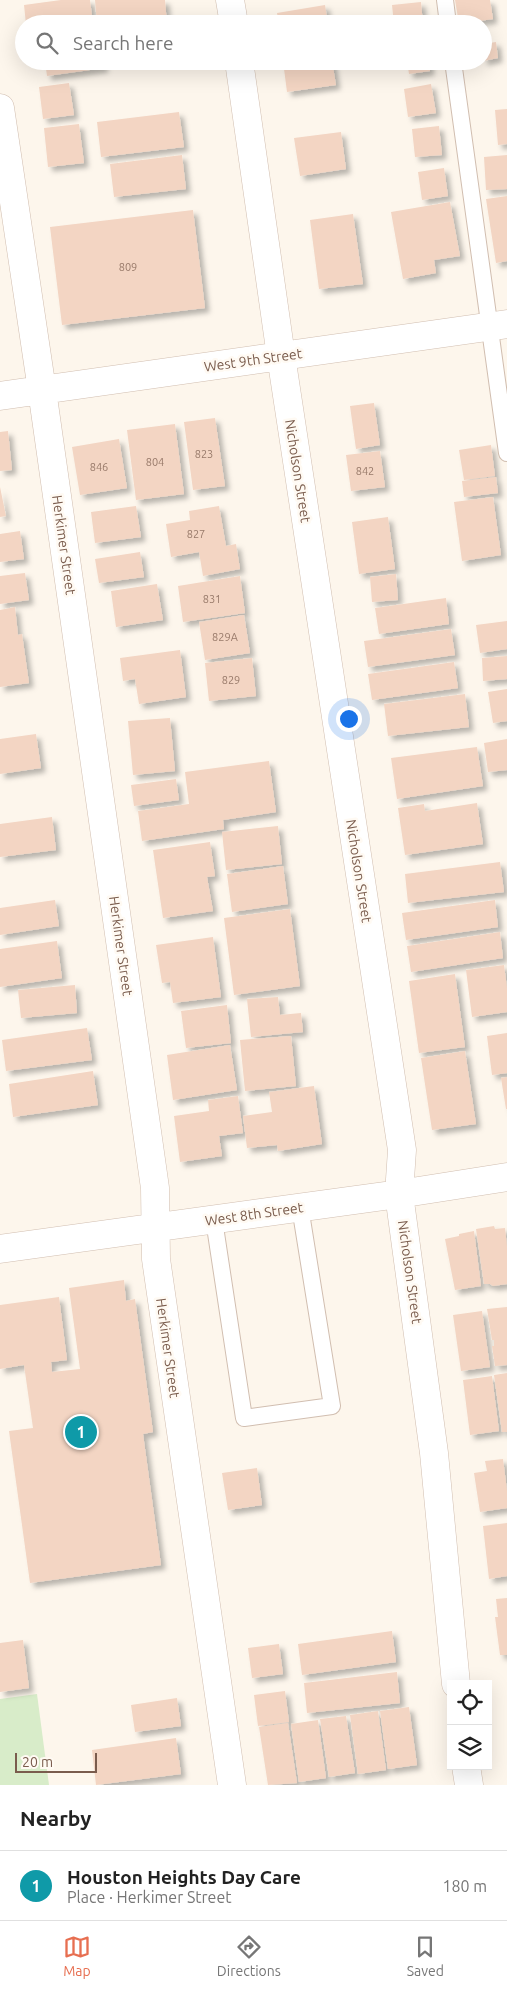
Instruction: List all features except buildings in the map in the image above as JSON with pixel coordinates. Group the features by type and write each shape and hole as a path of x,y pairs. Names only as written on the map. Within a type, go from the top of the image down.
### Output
{"street":[{"path":"230,0 232,15"},
{"name":"Nicholson Street","path":"240,70 281,356 402,1150 399,1194 434,1453 456,1680"},
{"name":"Herkimer Street","path":"0,108 42,390 155,1188 156,1259 232,1785"},
{"name":"West 9th Street","path":"0,396 498,325"},
{"name":"West 8th Street","path":"0,1249 399,1194 507,1177"},
{"path":"466,1770 468,1785"}],"lane":[{"path":"445,0 447,15"},
{"path":"455,70 498,325 507,453"},
{"path":"214,1220 244,1418 332,1406 300,1207"}],"green space":[{"path":"37,1694 49,1785 0,1785 0,1699"}],"place":[{"name":"Houston Heights Day Care","path":"81,1432"}]}
